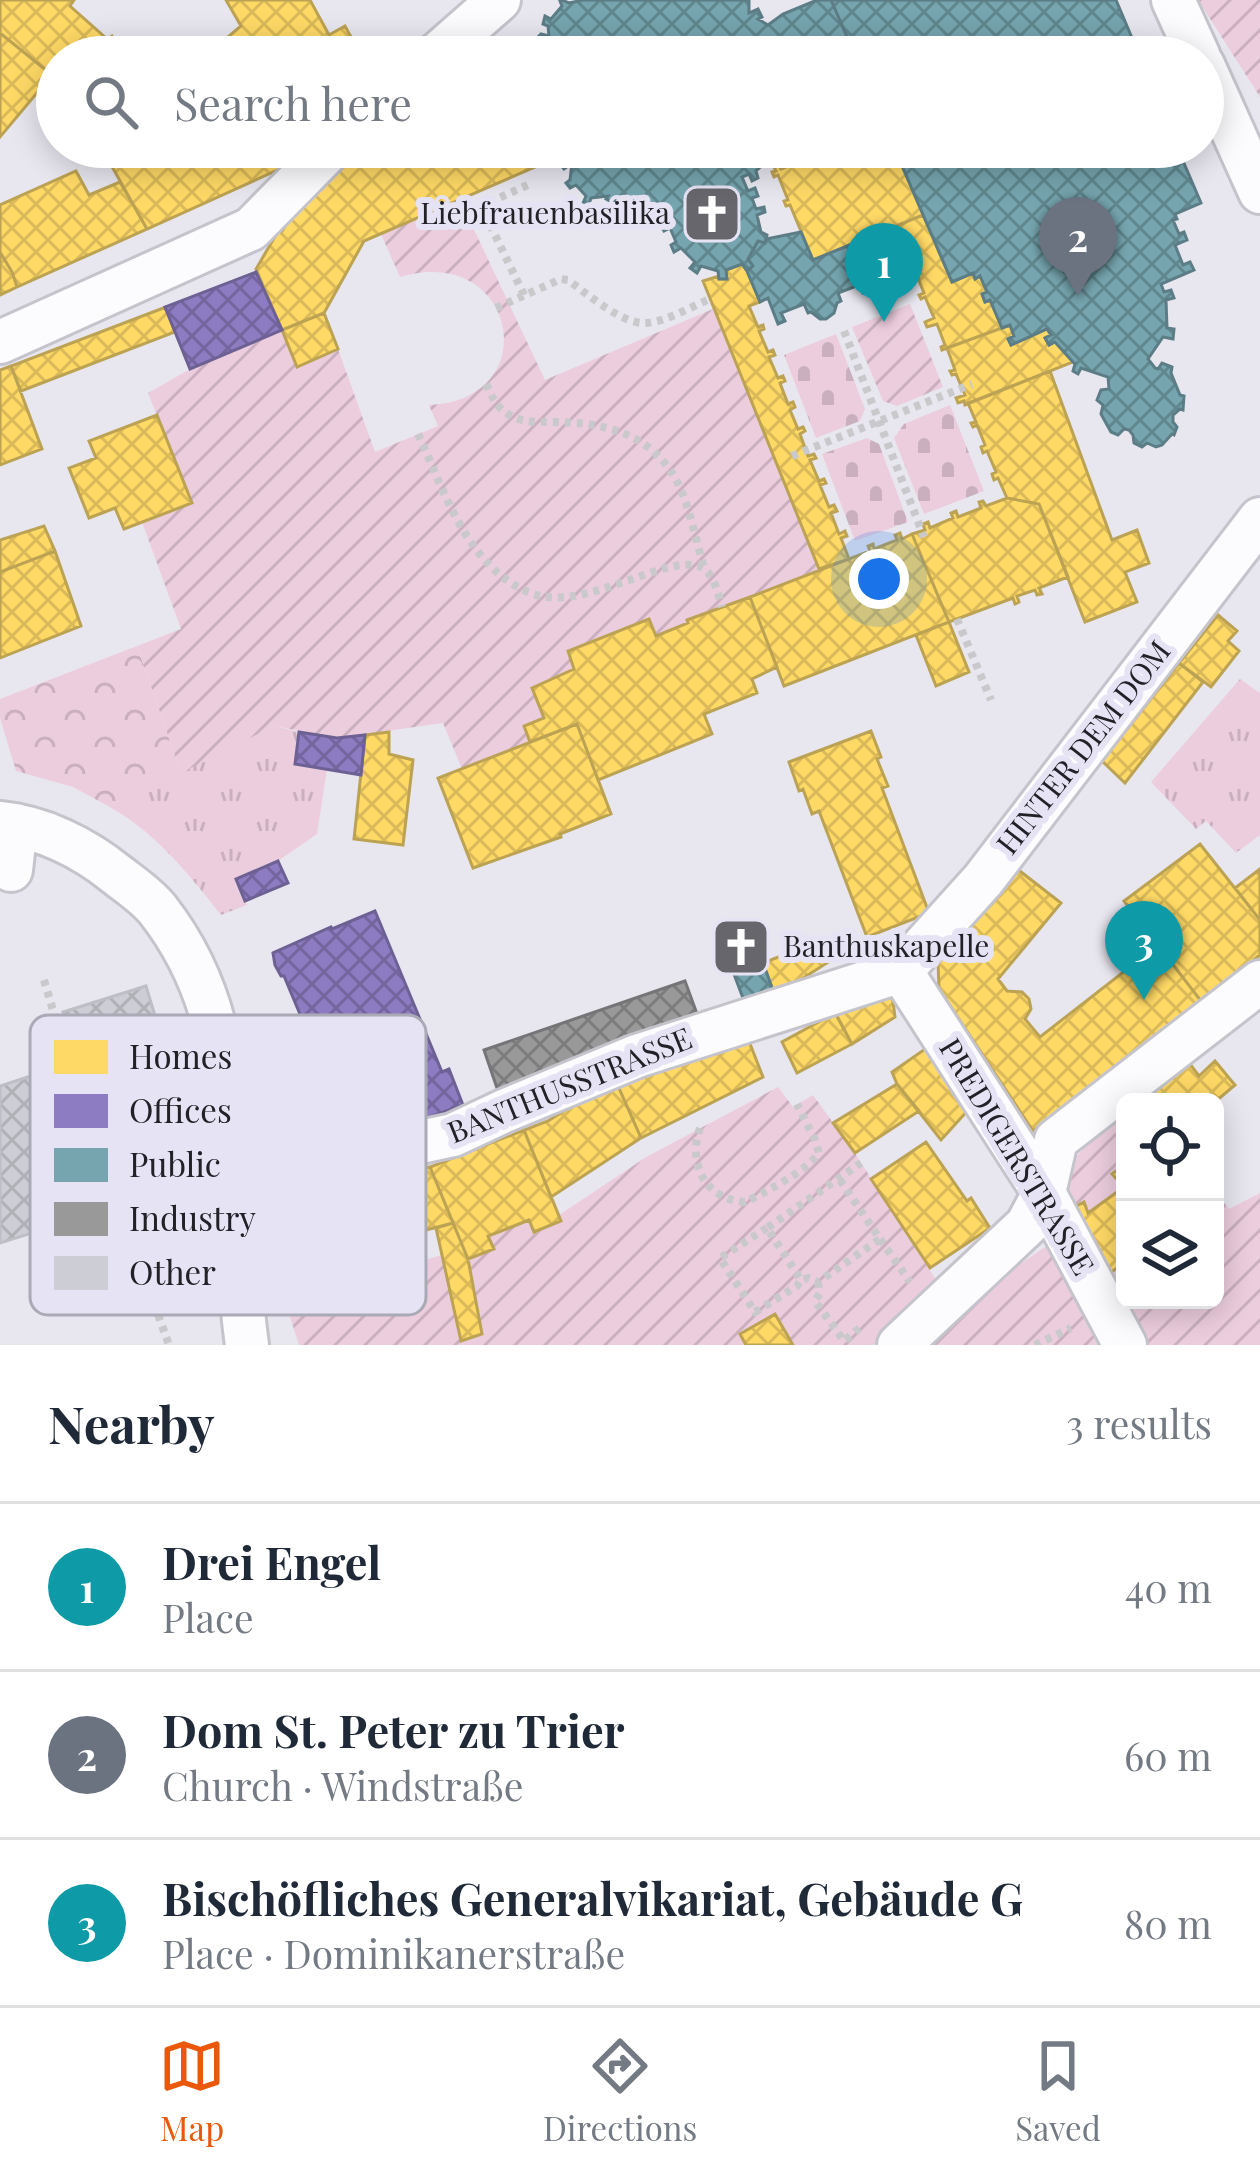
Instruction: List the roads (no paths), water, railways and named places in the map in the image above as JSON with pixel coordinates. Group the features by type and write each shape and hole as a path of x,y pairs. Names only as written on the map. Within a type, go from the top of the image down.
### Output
{"street":[{"path":"458,36 499,0"},
{"path":"1173,0 1190,36"},
{"path":"1224,112 1260,192"},
{"path":"0,342 251,229 311,168"},
{"name":"HINTER DEM DOM","path":"901,971 983,880 1260,519"},
{"path":"10,870 8,824 55,837 104,864 155,906 188,954 212,1015"},
{"name":"BANTHUSSTRASSE","path":"426,1141 453,1136 638,1056 901,971"},
{"name":"PREDIGERSTRASSE","path":"901,971 1044,1193 1125,1345"},
{"path":"888,1329 1027,1225 1044,1193 1056,1140 1260,982"},
{"path":"243,1315 247,1345"}],"place":[{"name":"Liebfrauenbasilika","path":"712,214"},
{"name":"Dom St. Peter zu Trier","path":"1078,296"},
{"name":"Drei Engel","path":"884,322"},
{"name":"Banthuskapelle","path":"741,947"},
{"name":"Bischöfliches Generalvikariat, Gebäude G","path":"1144,1000"}]}
